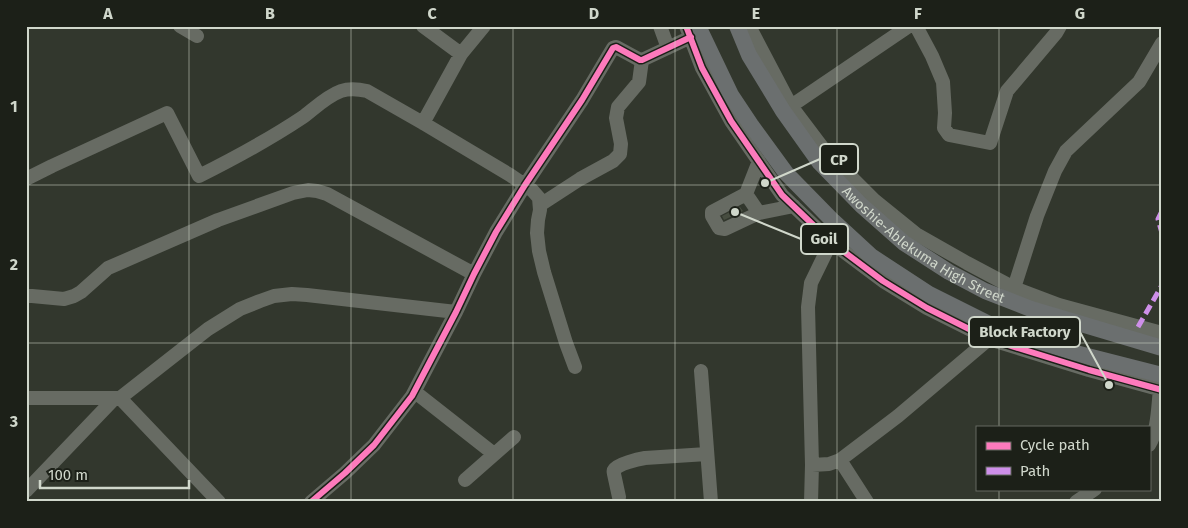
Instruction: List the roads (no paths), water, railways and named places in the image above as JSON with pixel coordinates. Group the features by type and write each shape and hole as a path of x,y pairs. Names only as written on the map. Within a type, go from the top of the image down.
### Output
{"main road":[{"name":"Awoshie-Ablekuma High Street","path":"737,26 749,55 768,88 820,163 904,243 985,291 1031,309 1162,348"},
{"path":"692,30 751,125 786,173 832,221 871,256 929,294 989,324 1091,364 1161,385"}],"street":[{"path":"180,26 197,36"},
{"path":"423,26 461,54"},
{"path":"423,123 461,54 484,26"},
{"path":"660,26 668,48"},
{"name":"Awoshie-Ablekuma High Street","path":"749,26 791,106 825,151 874,200 916,234 1014,288 1059,305 1162,333"},
{"path":"791,106 909,26"},
{"path":"916,26 943,82 944,128 949,135 990,143 1007,91 1060,26"},
{"path":"311,502 374,445 415,392 496,232 582,100 613,48 616,47 642,60 668,48 692,30 702,68 731,121 782,195 830,242 883,281 927,308 989,339 1091,364"},
{"path":"1014,288 1037,216 1054,171 1066,150 1139,82 1162,43"},
{"path":"540,205 580,179 613,161 620,154 621,144 616,118 618,108 639,82 642,60"},
{"path":"26,179 167,113 199,176 241,154 302,117 329,97 343,90 358,89 367,91 525,185 539,198 537,233 539,251 575,367"},
{"path":"759,162 746,194 712,212 712,216 719,228 725,229 759,212 794,206"},
{"path":"26,296 64,299 74,296 108,268 218,220 292,193 308,190 327,194 474,274"},
{"path":"746,194 759,212"},
{"path":"811,502 812,465 808,307 811,283 830,242"},
{"path":"26,491 117,399 208,329 240,309 274,296 292,294 456,312"},
{"path":"812,465 829,464 840,460 898,416 989,339"},
{"path":"701,371 711,502"},
{"path":"1150,444 1156,424 1161,385"},
{"path":"415,392 494,454"},
{"path":"26,398 117,399 218,502"},
{"path":"465,480 514,437"},
{"path":"620,497 614,474 616,468 645,458 707,454"},
{"path":"840,460 867,502"},
{"path":"1076,502 1094,490"}],"place":[{"name":"CP","path":"765,183"},
{"name":"Goil","path":"735,212"},
{"name":"Block Factory","path":"1109,385"}]}
